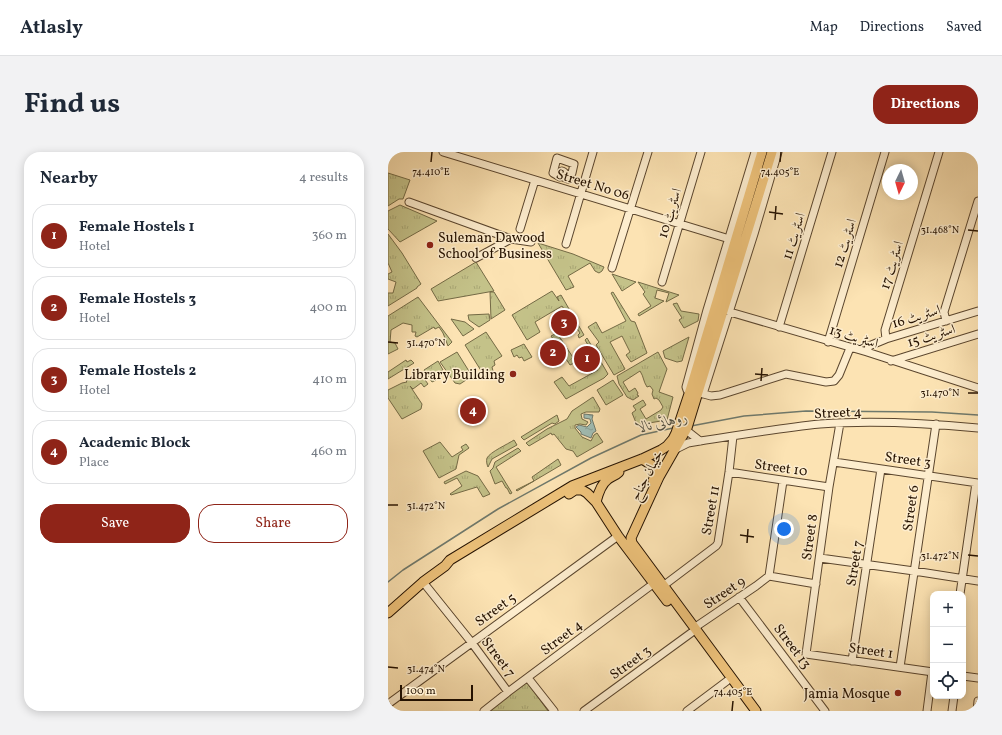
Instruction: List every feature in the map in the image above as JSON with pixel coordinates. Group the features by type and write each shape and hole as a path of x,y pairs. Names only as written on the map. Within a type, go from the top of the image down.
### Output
{"main road":[{"name":"خیبان جناح","path":"445,566 450,560 514,523 572,486 642,459 661,450 667,446 676,433 684,427 690,418 697,392 732,240 762,152"},
{"name":"خیبان جناح","path":"748,711 631,541 631,535 666,464 676,449 697,392 726,311 750,233 772,152"},
{"path":"642,459 654,465 656,470 652,493"},
{"path":"575,490 585,492 596,502 602,485 607,479 616,475 623,466"},
{"path":"388,613 423,582 445,566 453,564 575,490 581,488 591,488 591,484 582,481"},
{"name":"خیبان جناح","path":"596,502 618,536 653,584 693,630 756,711"}],"street":[{"name":"Street No 06","path":"443,152 732,240"},
{"path":"566,244 593,152"},
{"path":"612,268 648,152"},
{"name":"اسٹریٹ 10","path":"662,282 701,152"},
{"path":"732,240 755,152"},
{"path":"750,233 778,152"},
{"name":"اسٹریٹ 11","path":"780,327 832,152"},
{"name":"اسٹریٹ 12","path":"828,342 885,152"},
{"name":"اسٹریٹ 17","path":"886,339 885,330 939,152"},
{"path":"520,229 535,180"},
{"path":"946,321 944,312 978,201"},
{"path":"409,202 511,239 531,242"},
{"path":"476,258 511,239"},
{"name":"اسٹریٹ 13","path":"726,311 866,352 978,388"},
{"name":"اسٹریٹ 16","path":"866,352 869,346 886,339 978,311"},
{"name":"اسٹریٹ 15","path":"891,361 978,334"},
{"path":"697,392 711,396 720,395 786,374 826,382 834,381 837,379 850,348"},
{"name":"Street 4","path":"676,449 688,443 700,440 819,424 936,424 978,428"},
{"name":"Street 8","path":"806,654 829,487 840,424"},
{"name":"Street 6","path":"900,667 936,424"},
{"path":"684,427 700,440"},
{"name":"Street 11","path":"663,586 716,546 718,542 733,436"},
{"name":"Street 3","path":"834,462 977,483"},
{"name":"Street 7","path":"852,660 881,468"},
{"name":"Street 10","path":"729,472 829,487"},
{"path":"783,481 769,576 816,584"},
{"path":"960,591 977,483"},
{"name":"Street 5","path":"388,704 618,536"},
{"path":"820,558 978,581"},
{"name":"Street 9","path":"693,630 769,576"},
{"name":"Street 7","path":"423,582 472,643 508,692"},
{"name":"Street 4","path":"486,710 653,584"},
{"name":"Street 13","path":"739,597 826,711"},
{"name":"Street 3","path":"584,711 693,630"},
{"name":"Street 1","path":"806,654 930,672"},
{"path":"966,676 978,678"},
{"path":"528,678 554,711"},
{"path":"687,711 727,681"},
{"path":"927,711 930,692"},
{"path":"952,711 954,699"},
{"path":"977,711 978,701"}],"green space":[{"path":"388,173 410,180 403,199 399,199 388,206"},
{"path":"400,205 437,221 400,242 388,229 388,211"},
{"path":"388,234 402,253 421,284 388,306 388,293 393,293 396,282 388,279 388,274 392,272 388,263"},
{"path":"538,243 573,254 604,267 599,273 595,271 590,263 568,276 574,287 566,290"},
{"path":"476,262 494,291 438,301 431,289"},
{"path":"612,274 636,282 622,291"},
{"path":"638,282 679,295 666,302 669,293 657,290 655,298 664,301 639,316 638,314 651,306 643,294 645,292"},
{"path":"552,291 559,301 557,297 561,295 584,335 579,338 578,335 580,333 562,306 535,322 540,332 527,340 512,315"},
{"path":"490,292 494,292 505,310 491,319"},
{"path":"613,292 631,321 635,322 647,353 631,362 626,355 630,352 622,336 610,342 625,369 614,375 596,345 599,342 588,327 596,322 602,333 626,321 611,293"},
{"path":"418,297 452,342 448,346 439,327 435,329 434,327 417,337 415,336 416,332 412,332 412,325 403,323 391,330 390,342 395,343 398,349 388,354 388,316"},
{"path":"677,303 681,311 699,314 698,321 684,328 679,320 682,318 673,304"},
{"path":"489,314 490,320 479,327 469,320 468,315"},
{"path":"451,319 465,322 474,329 463,336"},
{"path":"486,332 502,356 494,361 495,365 492,367 493,371 485,377 465,345"},
{"path":"557,333 576,362 570,365 551,336"},
{"path":"689,337 682,361 677,362 665,358 663,351"},
{"path":"587,338 608,374 604,378 566,399 554,382 562,377 569,386 598,370 597,368 600,366 596,360 594,361 596,358 585,340"},
{"path":"524,344 532,357 524,361 522,357 519,358 517,355 514,357 511,350"},
{"path":"457,352 472,376 460,384 455,383 440,362"},
{"path":"658,352 667,369 659,392 673,397 667,420 637,425 632,413 636,410 633,406 643,400 646,405 640,409 646,419 661,410 663,407 659,400 656,398 654,399 652,394 653,390 650,386 647,387 640,371 623,382 629,392 635,388 638,393 637,395 639,396 633,400 627,397 619,384 617,376"},
{"path":"406,360 407,362 411,360 414,363 388,379 388,372"},
{"path":"438,361 443,370 434,375 436,380 432,382 424,370"},
{"path":"420,373 428,384 424,387 421,383 413,389 410,386 422,404 421,409 402,419 388,398 388,390 407,382 406,381"},
{"path":"613,380 623,395 606,405 597,390"},
{"path":"593,397 600,409 599,412 586,412 581,414 582,419 588,422 586,425 575,425 575,428 582,437 591,441 597,433 603,442 577,457 573,451 566,449 554,434 552,435 551,433 529,446 526,443 547,429 567,419 572,411"},
{"path":"557,415 559,421 555,424 552,423 524,440 521,437"},
{"path":"514,440 517,445 492,459 488,467 487,458 495,451"},
{"path":"440,442 452,457 463,450 461,447 466,444 469,448 459,455 456,469 439,478 423,451"},
{"path":"518,448 521,451 496,467 512,493 510,494 502,481 495,484 490,471 495,462"},
{"path":"558,459 561,465 534,481 532,477"},
{"path":"466,471 478,476 490,494 483,497 477,487 451,495 450,494 462,486 457,478 445,484 444,482"},
{"path":"534,481 517,491 516,490"},
{"path":"527,682 548,711 491,711 490,709"}],"water":[{"path":"584,414 593,415 592,419 596,431 593,433 591,438 581,434 576,427 579,425 587,427 591,423 590,419 584,418"}],"waterway":[{"name":"روہائی نالا","path":"691,426 744,416 806,411 932,412 978,415"},
{"name":"روہائی نالا","path":"388,582 403,570 498,509 591,458 641,435 673,428"}],"place":[{"name":"Suleman Dawood School of Business","path":"430,245"},
{"name":"Female Hostels 2","path":"564,323"},
{"name":"Female Hostels 3","path":"553,353"},
{"name":"Female Hostels 1","path":"587,359"},
{"name":"Library Building","path":"513,374"},
{"name":"Academic Block","path":"473,411"},
{"name":"Jamia Mosque","path":"898,693"}]}
